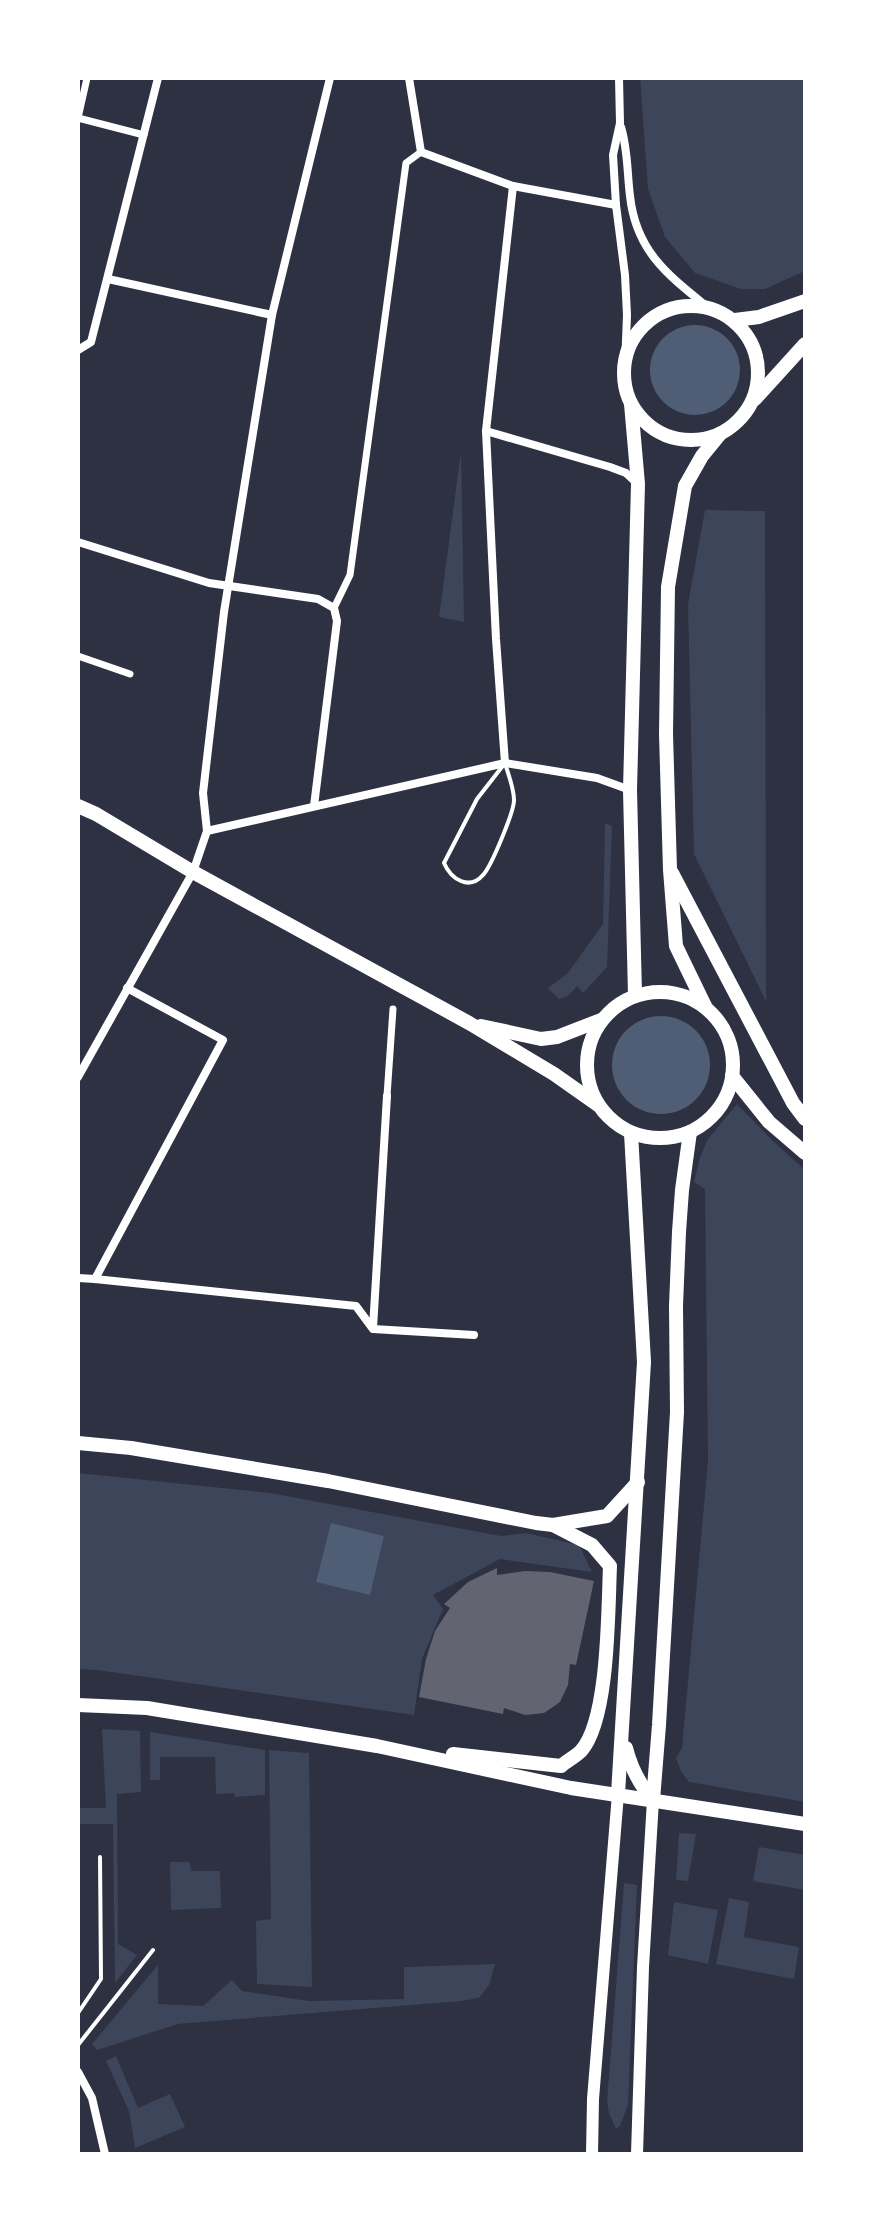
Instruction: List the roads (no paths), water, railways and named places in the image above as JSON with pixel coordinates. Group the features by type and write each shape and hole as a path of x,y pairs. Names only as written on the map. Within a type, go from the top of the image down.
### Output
{"main road":[{"path":"735,320 759,317 805,301"},
{"path":"635,995 630,790 638,484 625,367 639,331 654,318 672,309 710,309 735,320 748,335 757,361 758,382 752,402"},
{"path":"706,1008 676,946 670,870 666,734 668,587 685,486 702,456 720,434 739,421 752,402 805,344"},
{"path":"631,404 643,420 660,433 680,440 701,440 720,434"},
{"path":"78,806 469,1023 554,1074 631,1133 650,1138 670,1138 690,1132 710,1119 725,1099 732,1076 728,1038 719,1021 706,1008 684,995 659,991 635,995 616,1005 601,1020 591,1040 586,1062 589,1085 598,1105"},
{"path":"670,870 793,1103 805,1119"},
{"path":"469,1023 541,1039 557,1037 601,1020"},
{"path":"732,1076 769,1122 805,1153"},
{"path":"637,2154 643,1967 677,1412 679,1232 690,1132"},
{"path":"592,2154 593,2099 618,1794 644,1362 631,1133"},
{"path":"78,1443 131,1448 328,1481 553,1525 607,1516 638,1482"},
{"path":"377,1746 561,1766 582,1750 596,1724 601,1701 610,1566 592,1545 553,1525"},
{"path":"78,1705 147,1708 377,1746 571,1788 805,1824"},
{"path":"622,1734 630,1764 653,1800"}],"street":[{"path":"87,78 78,118 144,135"},
{"path":"78,350 91,342 158,78"},
{"path":"78,1077 193,872 207,831 203,793 228,587 272,315 330,78"},
{"path":"409,78 421,152"},
{"path":"619,78 620,123 613,155 625,275 625,367"},
{"path":"620,123 626,145 630,199 639,235 654,261 710,309"},
{"path":"421,152 513,186 616,205"},
{"path":"314,806 337,621 334,608 350,575 406,163 421,152"},
{"path":"505,763 486,431 513,186"},
{"path":"108,279 272,315"},
{"path":"486,431 610,467 626,473 638,484"},
{"path":"78,542 228,587 318,599 334,608"},
{"path":"78,656 130,674"},
{"path":"207,831 505,763 597,778 630,790"},
{"path":"95,1279 223,1040 127,988"},
{"path":"373,1329 393,1009"},
{"path":"78,1278 356,1306 373,1329"},
{"path":"373,1329 474,1335"},
{"path":"78,2072 92,2098 105,2154"}],"lane":[{"path":"505,763 514,799 510,820 484,875 472,882 457,881 444,863 477,799 505,763"},
{"path":"78,2013 101,1979 100,1857"},
{"path":"78,2045 153,1950"}]}
